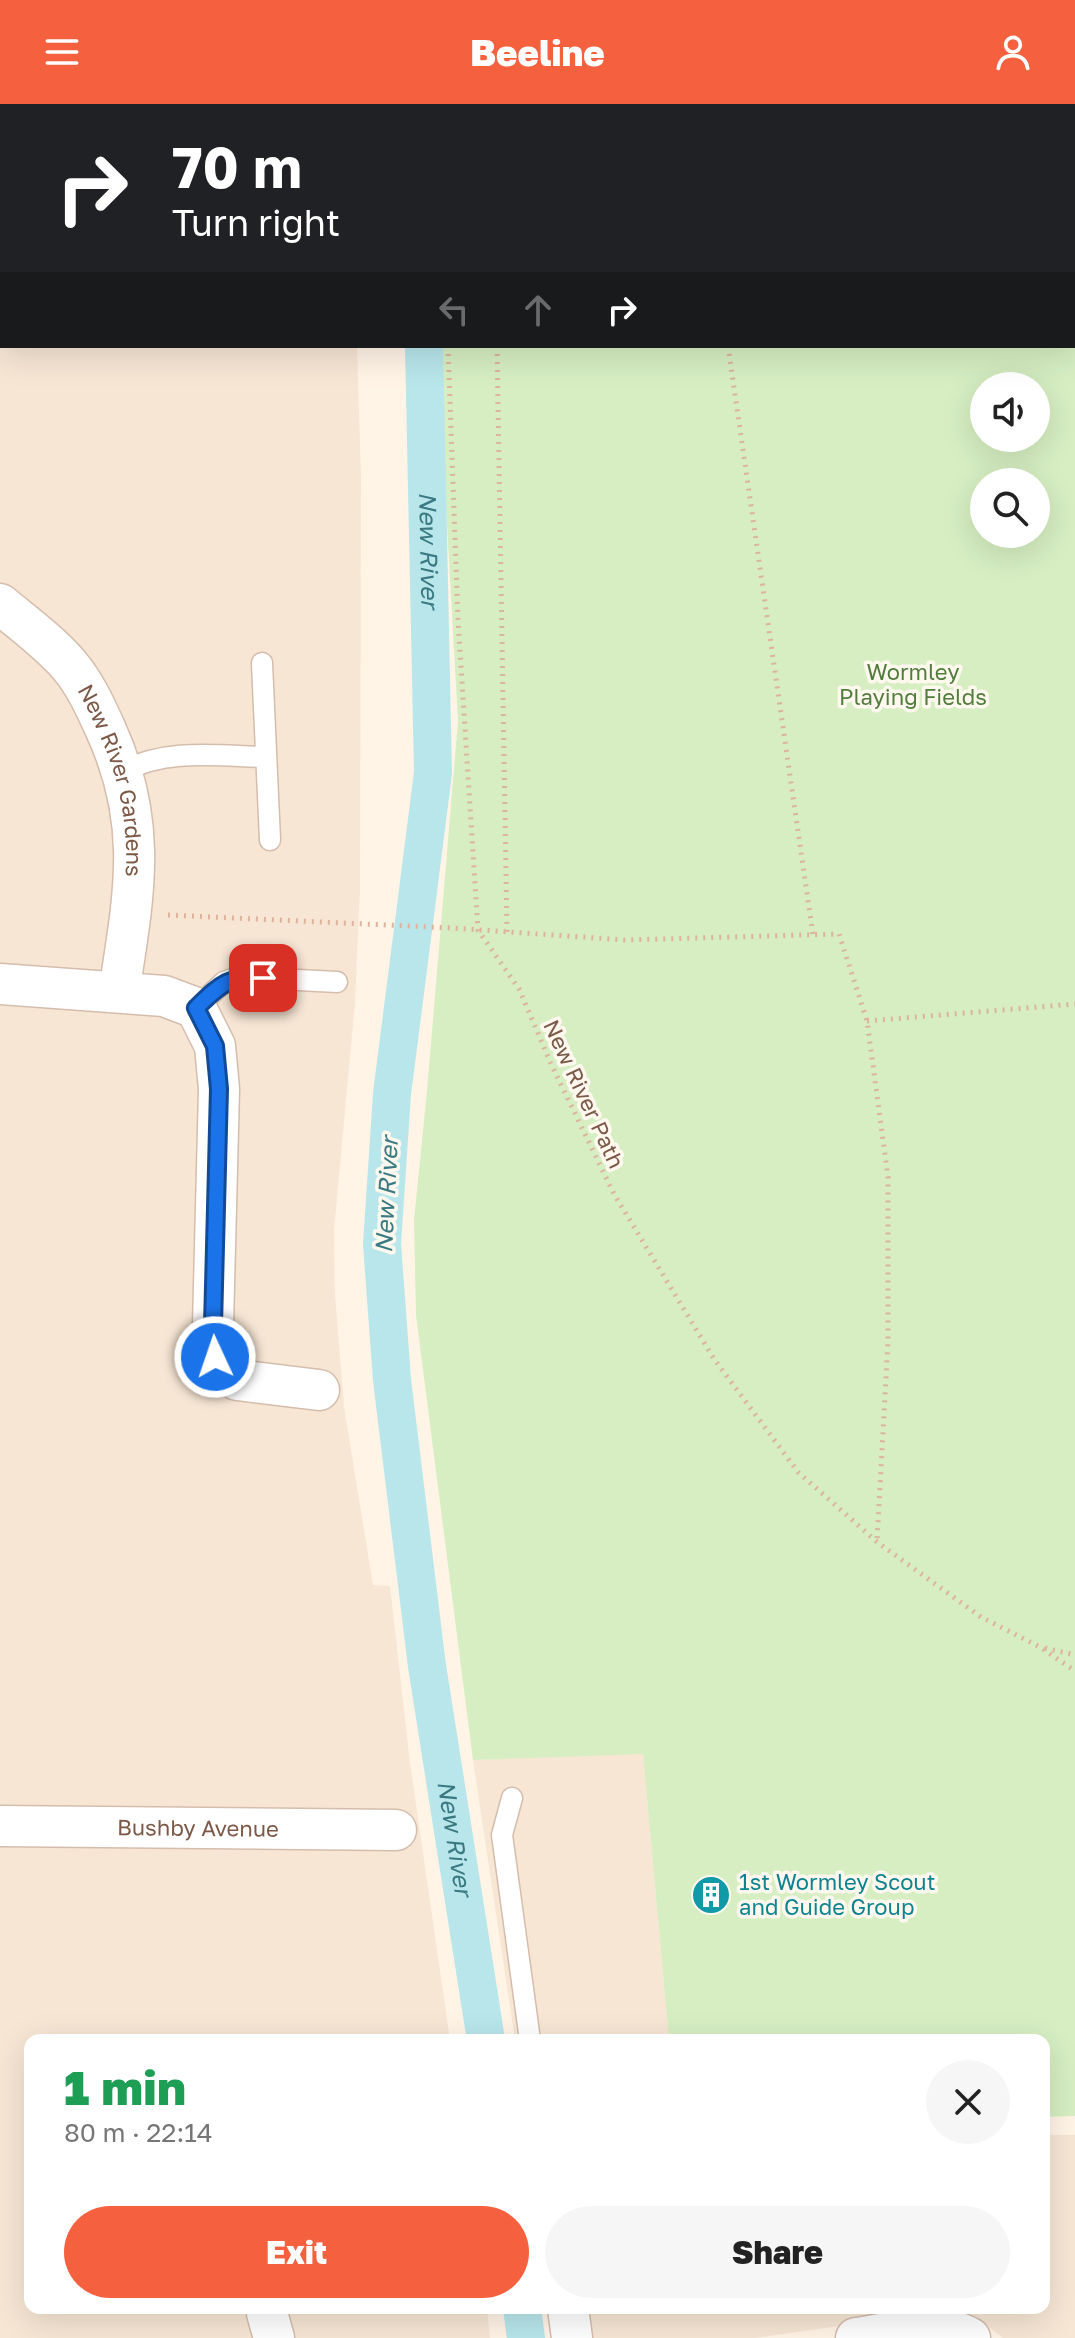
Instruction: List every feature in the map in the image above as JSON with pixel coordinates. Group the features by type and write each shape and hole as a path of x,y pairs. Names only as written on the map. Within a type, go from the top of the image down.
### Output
{"street":[{"name":"New River Gardens","path":"0,604 51,647 84,685 124,771 135,843 135,879 119,992"},
{"path":"0,984 164,996 196,1008 215,1046 219,1089 213,1325 215,1357 237,1380 319,1390"},
{"name":"Bushby Avenue","path":"0,1826 396,1830"},
{"path":"267,2314 274,2338"},
{"path":"569,2314 572,2338"},
{"path":"856,2338 931,2328 951,2329 970,2338"}],"lane":[{"path":"262,663 270,840"},
{"path":"124,771 139,763 166,756 266,757"},
{"path":"196,1008 224,982 238,977 337,982"},
{"path":"512,1798 502,1835 529,2034"}],"path":[{"path":"448,348 458,620 478,930"},
{"path":"497,348 507,932"},
{"path":"728,348 813,935"},
{"path":"131,913 452,928 625,940 839,934 867,1021 888,1177 888,1342 877,1542"},
{"name":"New River Path","path":"478,930 519,989 551,1064 614,1194 714,1359 798,1472 877,1542 981,1617 1040,1647 1075,1671"},
{"path":"867,1021 1075,1004"},
{"path":"1040,1647 1075,1655"}],"shaded area":[{"path":"0,348 357,348 361,476 360,890 355,1003 334,1230 335,1295 344,1407 373,1585 390,1586 410,1763 449,2034 24,2034 24,2314 488,2314 490,2338 0,2338"},
{"path":"643,1753 668,2034 514,2034 473,1760"},
{"path":"1050,2135 1075,2135 1075,2338 1003,2338 972,2314 1050,2314"},
{"path":"590,2314 922,2314 755,2338 593,2338"}],"green space":[{"name":"Wormley Playing Fields","path":"437,348 1075,348 1075,2116 1050,2117 1050,2034 668,2034 643,1754 473,1760 416,1315 414,1220 458,721"}],"waterway":[{"name":"New River","path":"424,348 433,773 392,1094 382,1244 392,1380 427,1666 485,2034"},
{"name":"New River","path":"523,2314 526,2338"}],"place":[{"name":"1st Wormley Scout and Guide Group","path":"711,1895"}],"route":[{"path":"215,1357 213,1325 219,1089 215,1046 196,1008 224,982 238,977 263,978"}]}
